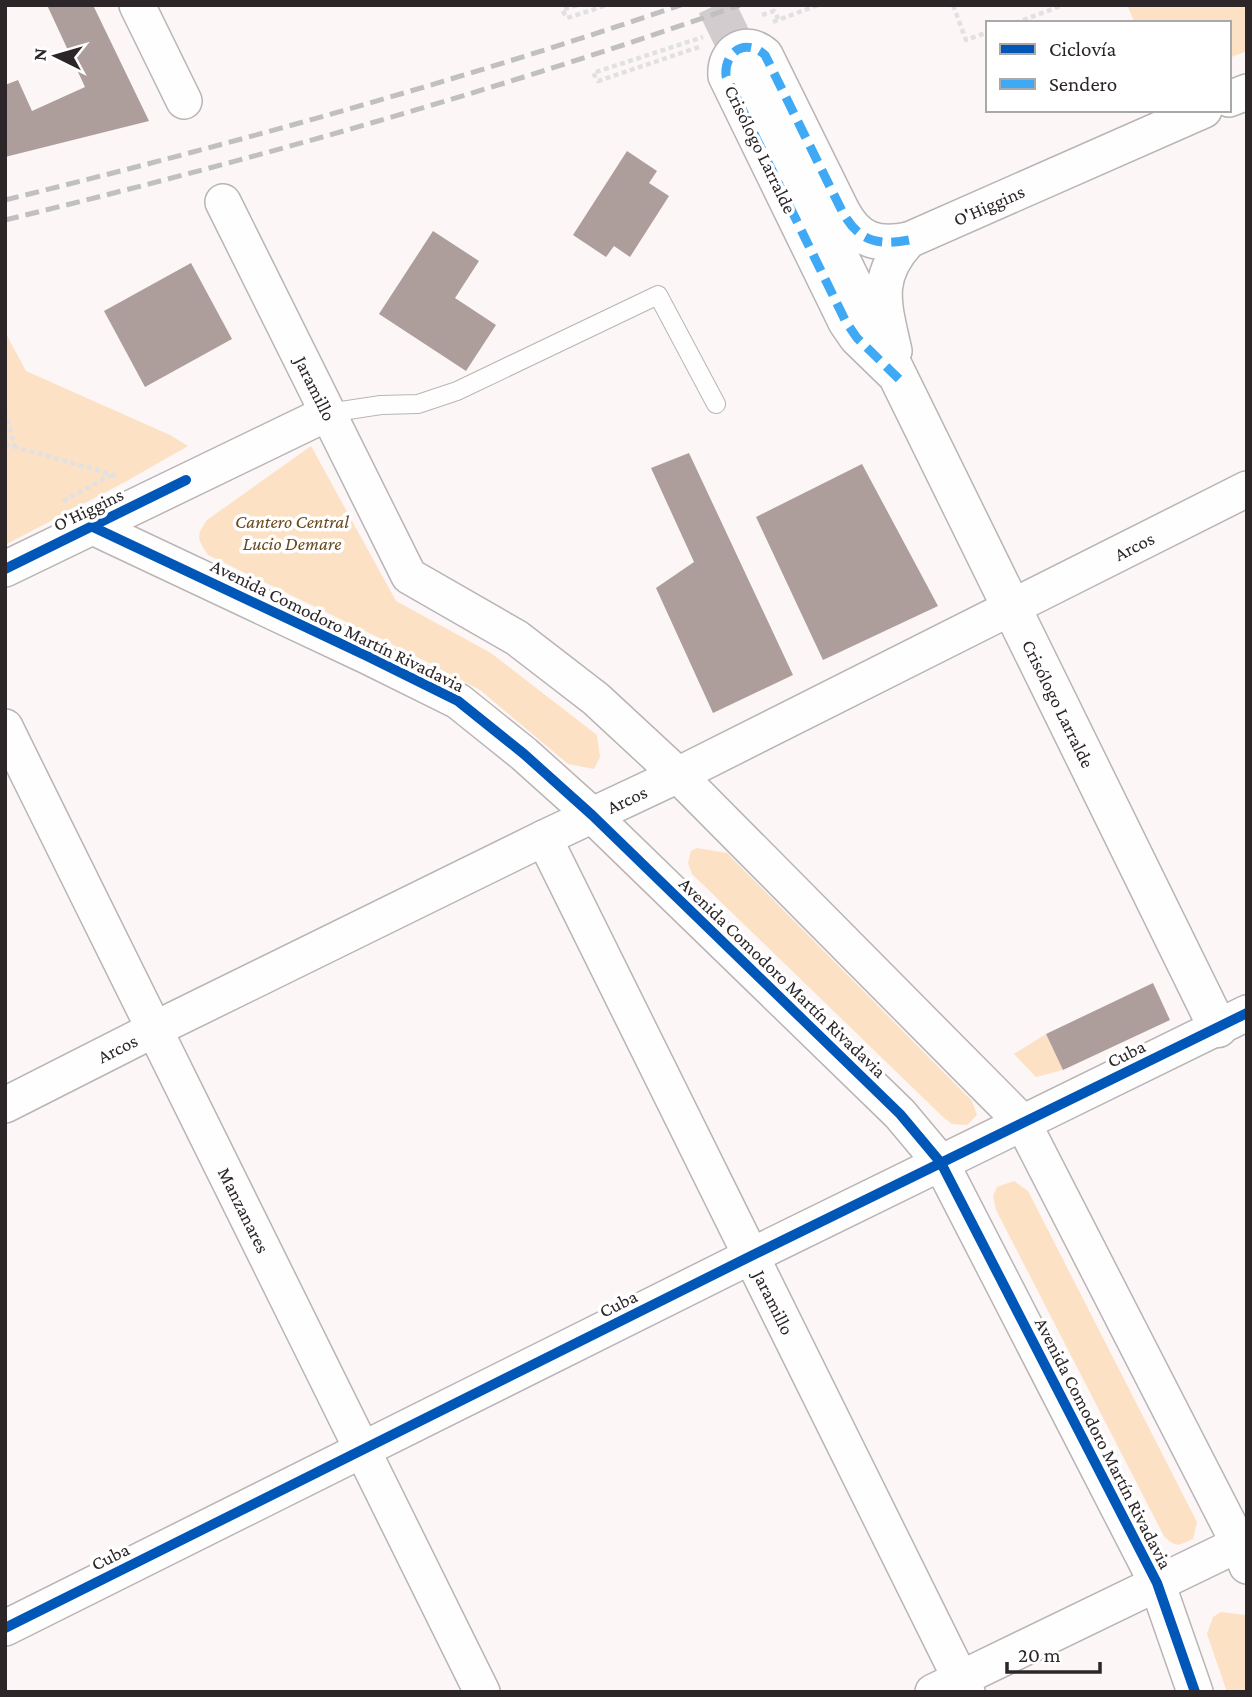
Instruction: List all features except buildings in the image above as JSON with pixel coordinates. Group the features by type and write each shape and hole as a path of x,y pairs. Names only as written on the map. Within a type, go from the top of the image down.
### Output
{"street":[{"path":"137,5 184,101"},
{"name":"Crisólogo Larralde","path":"899,379 857,338 846,323 726,76 727,61 734,52 752,48 765,55 842,211 855,229 875,242 909,240"},
{"name":"Crisólogo Larralde","path":"747,69 1012,607 1232,1020"},
{"name":"O'Higgins","path":"909,240 1200,112"},
{"name":"Jaramillo","path":"223,202 409,576 517,638 596,699 678,775"},
{"path":"899,379 884,290 892,263 909,240"},
{"name":"O'Higgins","path":"5,569 328,413"},
{"name":"Arcos","path":"5,1105 544,838 678,775 1247,489"},
{"name":"Avenida Comodoro Martín Rivadavia","path":"93,527 458,701 524,754 592,816 900,1114 940,1163 1157,1583 1195,1692"},
{"name":"Manzanares","path":"5,727 482,1692"},
{"path":"678,775 1023,1123 1243,1555 1157,1583 954,1687"},
{"name":"Jaramillo","path":"544,838 751,1256 954,1687"},
{"name":"Cuba","path":"5,1628 751,1256 1232,1020"}],"lane":[{"path":"328,413 382,405 418,404 457,391 658,295 716,404"}],"path":[{"path":"577,5 562,10 567,18 607,5"},
{"path":"953,5 966,40 986,34"},
{"path":"1019,21 1063,5"},
{"path":"774,11 779,20"},
{"path":"693,49 598,81 593,73 703,37"},
{"path":"5,411 15,447"},
{"path":"5,444 111,474 125,482 161,494"}],"green space":[{"path":"1127,5 1247,5 1247,51 1231,57 1231,21 1134,21"},
{"path":"5,332 26,371 170,435 188,446 5,545"},
{"name":"Cantero Central Lucio Demare","path":"311,446 396,601 491,653 597,735 600,757 594,769 568,764 480,690 208,555 199,538 207,520"},
{"path":"697,848 727,853 972,1101 977,1115 967,1125 952,1124 944,1118 692,874 688,863 691,851"},
{"path":"1046,1034 1063,1070 1036,1077 1014,1054"},
{"path":"1014,1181 1028,1191 1197,1522 1193,1539 1177,1545 1164,1536 996,1210 993,1196 997,1187"},
{"path":"1221,1612 1245,1615 1247,1619 1247,1692 1227,1692 1207,1634 1213,1617"}],"tunnel":[{"path":"716,5 747,69"}],"railway":[{"path":"5,200 176,157 345,110 514,60 681,5"},
{"path":"5,220 191,173 375,122 558,66 740,5"}],"marked path":[{"path":"899,379 857,338 846,322 726,76 726,67 732,54 744,48 751,48 765,55 842,211 855,229 878,241 909,240"}],"cycle path":[{"path":"5,569 186,480"},
{"path":"93,527 458,701 524,754 592,815 900,1114 941,1163 1157,1583 1195,1692"},
{"path":"5,1628 751,1256 1247,1013"}]}
